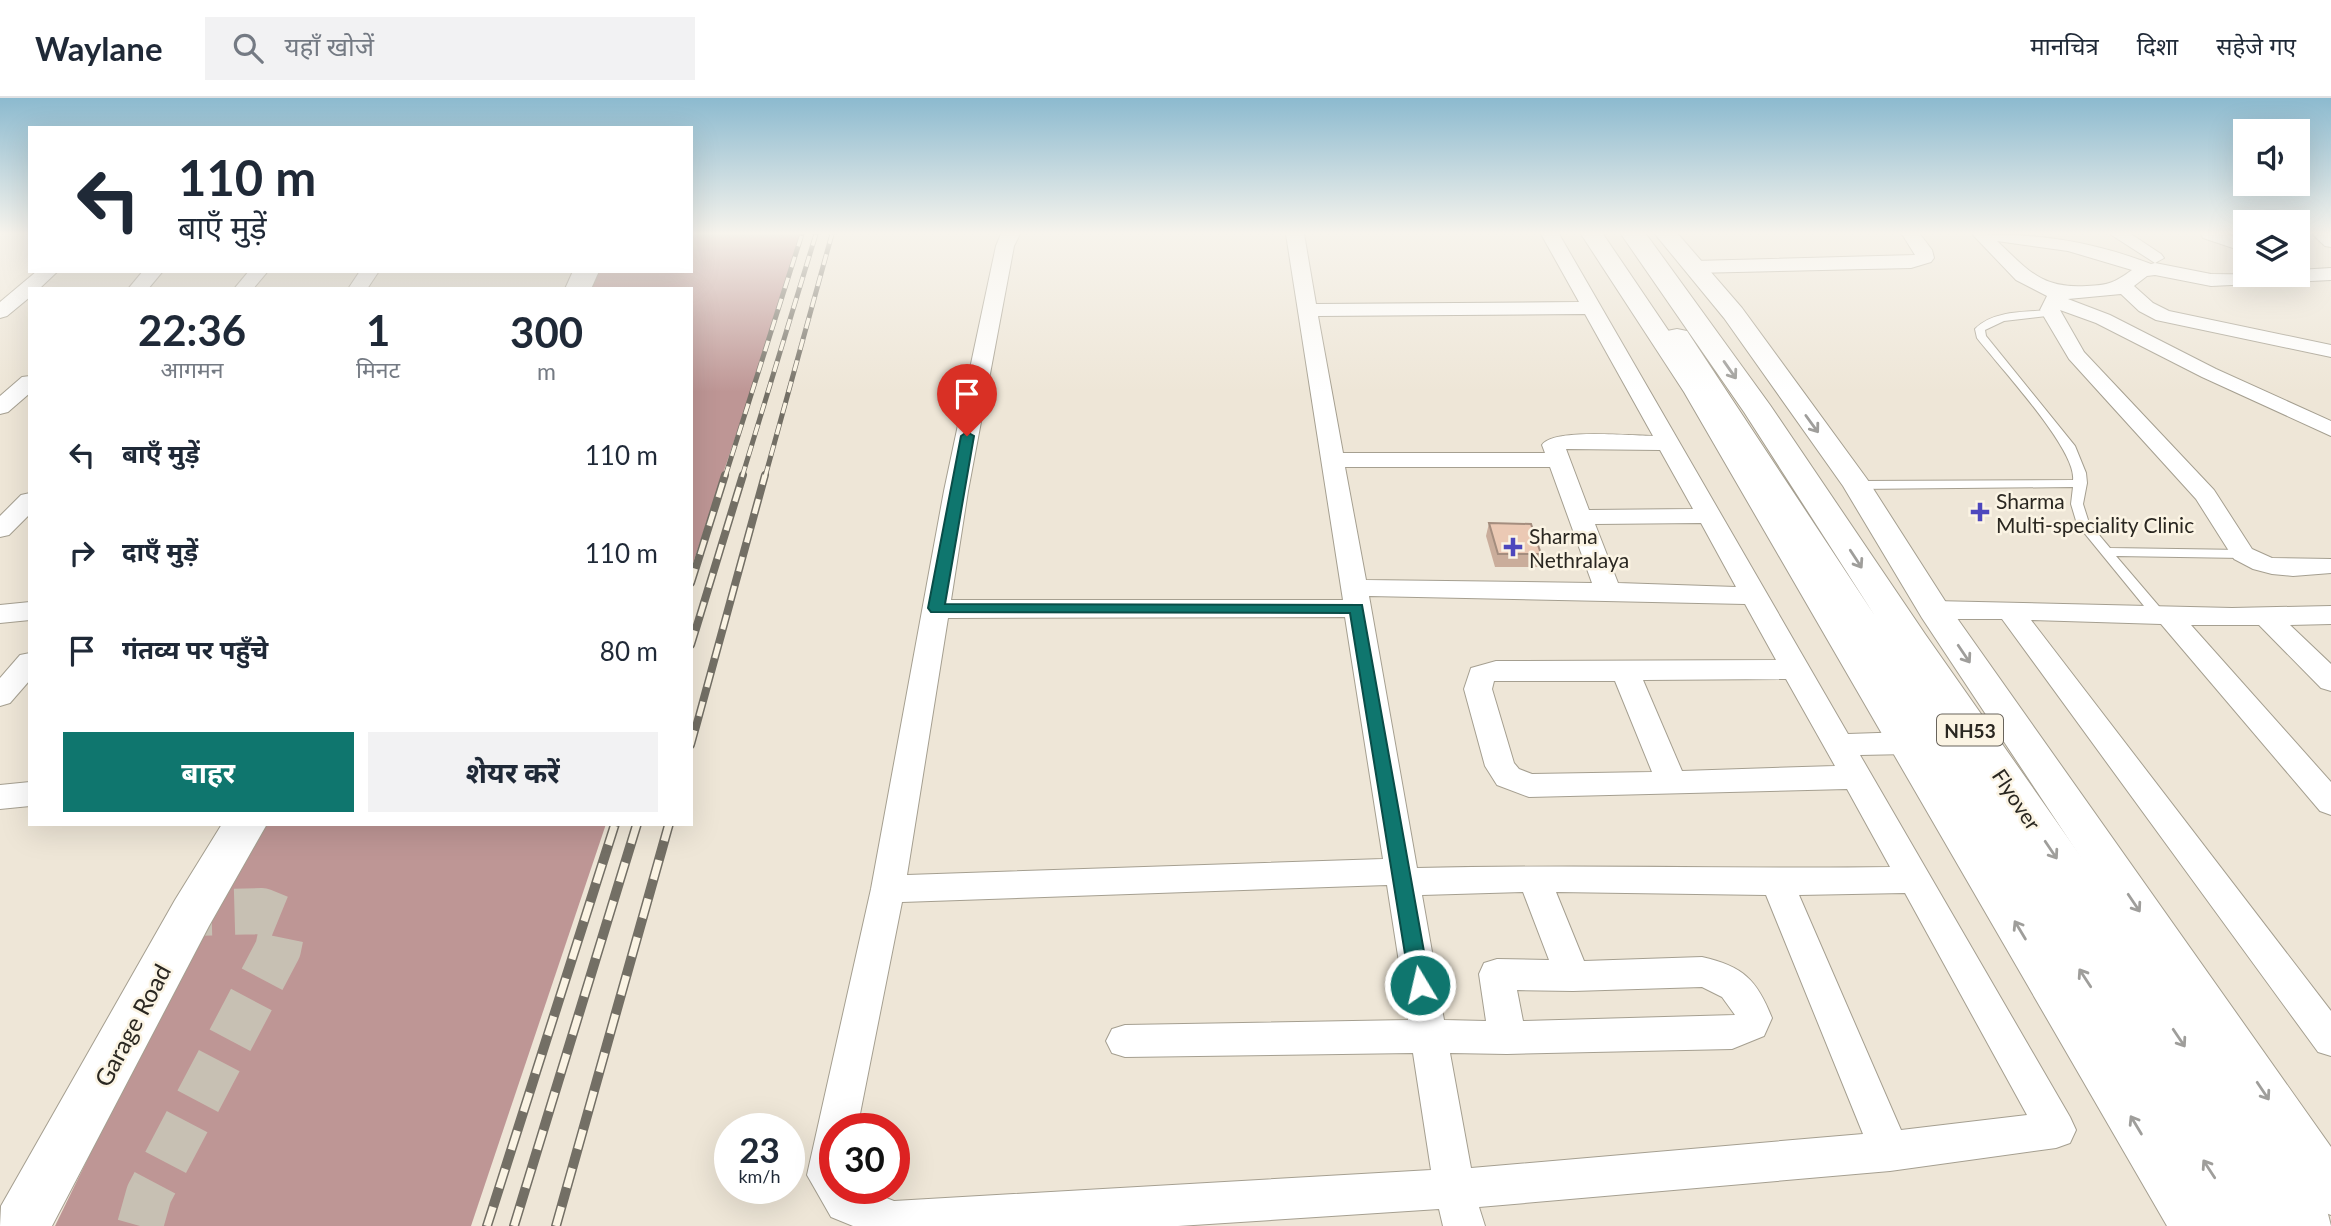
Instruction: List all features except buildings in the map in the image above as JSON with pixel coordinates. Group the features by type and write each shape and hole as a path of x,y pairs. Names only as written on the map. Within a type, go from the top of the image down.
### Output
{"main road":[{"name":"Flyover","path":"1644,287 2246,1226"},
{"name":"Flyover","path":"1670,287 1759,411 1912,643 2306,1226"},
{"name":"Garage Road","path":"21,1226 192,913 244,826"}],"street":[{"path":"840,1113 888,889 936,608 997,287"},
{"path":"1304,287 1428,1037 1459,1207"},
{"path":"849,1204 894,1222 1459,1207 2056,1130 1580,287"},
{"path":"1626,287 1697,393 2196,1226"},
{"path":"1711,287 1733,313 1857,485 1934,610 2331,1190"},
{"path":"2036,287 2055,303 2103,319 2197,367 2331,429"},
{"path":"2055,303 2121,287"},
{"path":"2124,287 2146,307 2163,316 2331,351"},
{"path":"2,310 28,288"},
{"path":"2055,303 2076,355 2206,495 2243,554 2251,560 2270,566 2329,568"},
{"path":"1308,310 1592,308"},
{"path":"2,310 28,309"},
{"path":"0,407 28,384"},
{"path":"1608,591 1553,445 1561,442 1668,443"},
{"path":"1332,460 1558,460"},
{"path":"0,530 28,502"},
{"path":"1580,517 1709,516"},
{"path":"936,608 1608,591 1755,596"},
{"path":"1934,610 2267,618 2331,615"},
{"path":"2009,610 2331,1040"},
{"path":"0,614 28,611"},
{"path":"2163,614 2331,803"},
{"path":"2267,618 2331,681"},
{"path":"0,696 28,664"},
{"path":"1796,669 1496,671 1481,675 1478,689 1500,766 1508,777 1529,786 1856,777"},
{"path":"1625,671 1672,783"},
{"path":"1839,745 1908,743"},
{"path":"0,797 28,794"},
{"path":"888,889 1402,876 1777,882 1915,880"},
{"path":"1534,878 1573,976"},
{"path":"1777,882 1890,1152"},
{"path":"1125,1041 1507,1038 1732,1033 1751,1025 1754,1018 1741,989 1719,975 1702,972 1573,976 1497,974 1507,1038"}],"lane":[{"path":"2055,303 1994,321 1980,328 1980,336 2069,446 2080,473 2077,504 2084,524 2163,614"},
{"path":"1857,485 2081,483"},
{"path":"2106,552 2243,554"}],"shaded area":[{"path":"579,287 784,287 693,563 693,287"},
{"path":"250,826 605,826 471,1226 55,1226"}],"tunnel":[{"path":"140,1226 149,1194 278,949 284,920 262,911 192,913"}],"railway":[{"path":"725,477 785,287"},
{"path":"742,477 800,287"},
{"path":"765,477 817,287"},
{"path":"693,577 725,475"},
{"path":"693,638 743,475"},
{"path":"693,738 765,475"},
{"path":"487,1226 614,826"},
{"path":"514,1226 636,826"},
{"path":"556,1226 668,826"}],"place":[{"name":"Sharma Multi-speciality Clinic","path":"1980,512"},
{"name":"Sharma Nethralaya","path":"1513,547"}],"route":[{"path":"967,436 936,608 1357,608 1420,985"}]}
